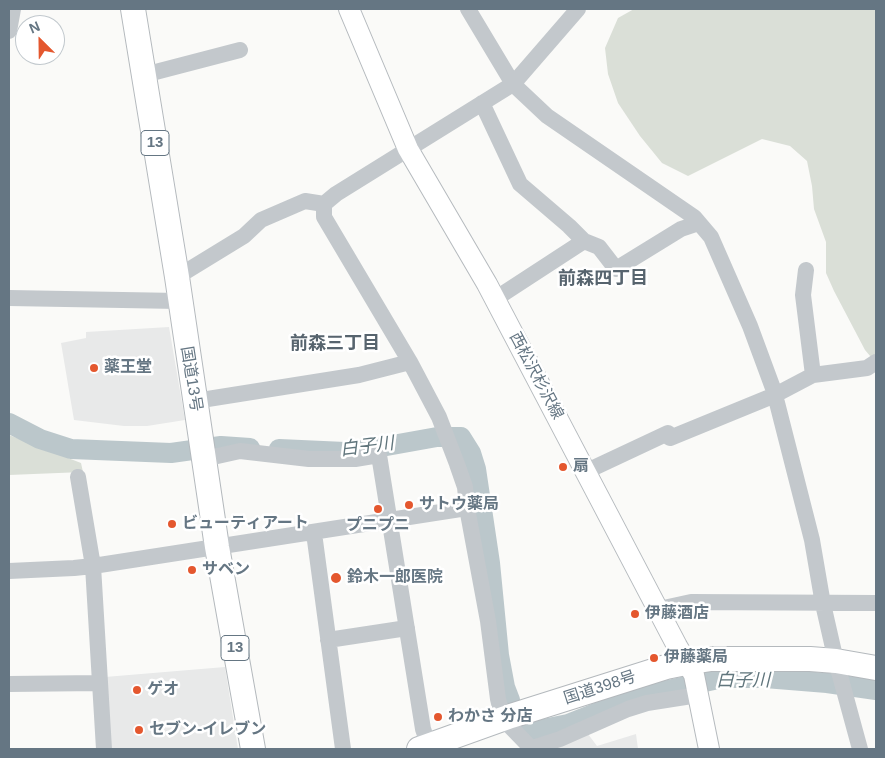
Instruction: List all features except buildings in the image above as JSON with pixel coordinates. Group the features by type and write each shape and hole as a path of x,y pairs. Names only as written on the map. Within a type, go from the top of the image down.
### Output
{"highway":[{"name":"国道13号","path":"133,9 217,547 253,749"},
{"name":"国道398号","path":"426,748 503,719 666,667 694,681 720,659 876,668"}],"main road":[{"name":"西松沢杉沢線","path":"349,9 408,149 495,299 587,472 694,681 709,749"}],"street":[{"path":"9,31 13,9"},
{"path":"468,9 513,84 547,116 694,217 711,236 750,326 775,395 812,540 823,604 837,666 860,749"},
{"path":"324,204 336,194 513,84 578,9"},
{"path":"144,75 240,50"},
{"path":"482,103 520,184 584,241 600,247 616,269 681,229 700,223"},
{"path":"176,277 244,236 261,220 305,200 324,204"},
{"path":"324,204 324,217 410,362 439,417 465,486 467,508 488,621 498,699 503,719 532,749 647,703 694,681"},
{"path":"495,299 584,241"},
{"path":"806,270 803,295 813,375"},
{"path":"9,298 179,301"},
{"path":"195,401 359,375 410,362"},
{"path":"587,472 668,433 670,438 775,395 813,375 873,368"},
{"path":"202,448 308,459 355,459 379,455 426,748"},
{"path":"78,477 93,566 104,749"},
{"path":"9,571 93,566 467,508"},
{"path":"314,533 343,749"},
{"path":"658,609 690,602 823,604 876,602"},
{"path":"328,640 407,628"},
{"path":"9,684 99,683"}],"shaded area":[{"path":"634,9 876,9 876,363 865,350 826,273 826,242 814,209 807,161 790,146 762,139 688,176 662,163 640,136 618,103 608,74 605,48 618,18"},
{"path":"169,327 185,420 147,426 124,426 74,420 61,343 86,338 86,332"},
{"path":"9,435 81,463 83,472 9,475"},
{"path":"225,667 238,749 110,749 105,677"},
{"path":"588,734 597,746 636,734 638,749 552,749"}],"waterway":[{"name":"白子川","path":"9,423 40,439 71,449 171,453 221,446 250,448"},
{"name":"白子川","path":"279,449 345,452 437,437 461,437 471,453 476,469 490,563 499,655 505,687 510,700"},
{"name":"白子川","path":"528,727 533,731 568,724 636,697 723,678 765,678 827,683 876,690"}],"place":[{"name":"薬王堂","path":"94,368"},
{"name":"扇","path":"563,467"},
{"name":"サトウ薬局","path":"409,505"},
{"name":"プニプニ","path":"378,509"},
{"name":"ビューティアート","path":"172,524"},
{"name":"サベン","path":"192,570"},
{"name":"鈴木一郎医院","path":"336,578"},
{"name":"伊藤酒店","path":"635,614"},
{"name":"伊藤薬局","path":"654,658"},
{"name":"ゲオ","path":"137,690"},
{"name":"わかさ 分店","path":"438,717"},
{"name":"セブン-イレブン","path":"139,730"}],"district":[{"name":"前森四丁目","path":"603,279"},
{"name":"前森三丁目","path":"335,344"}]}
